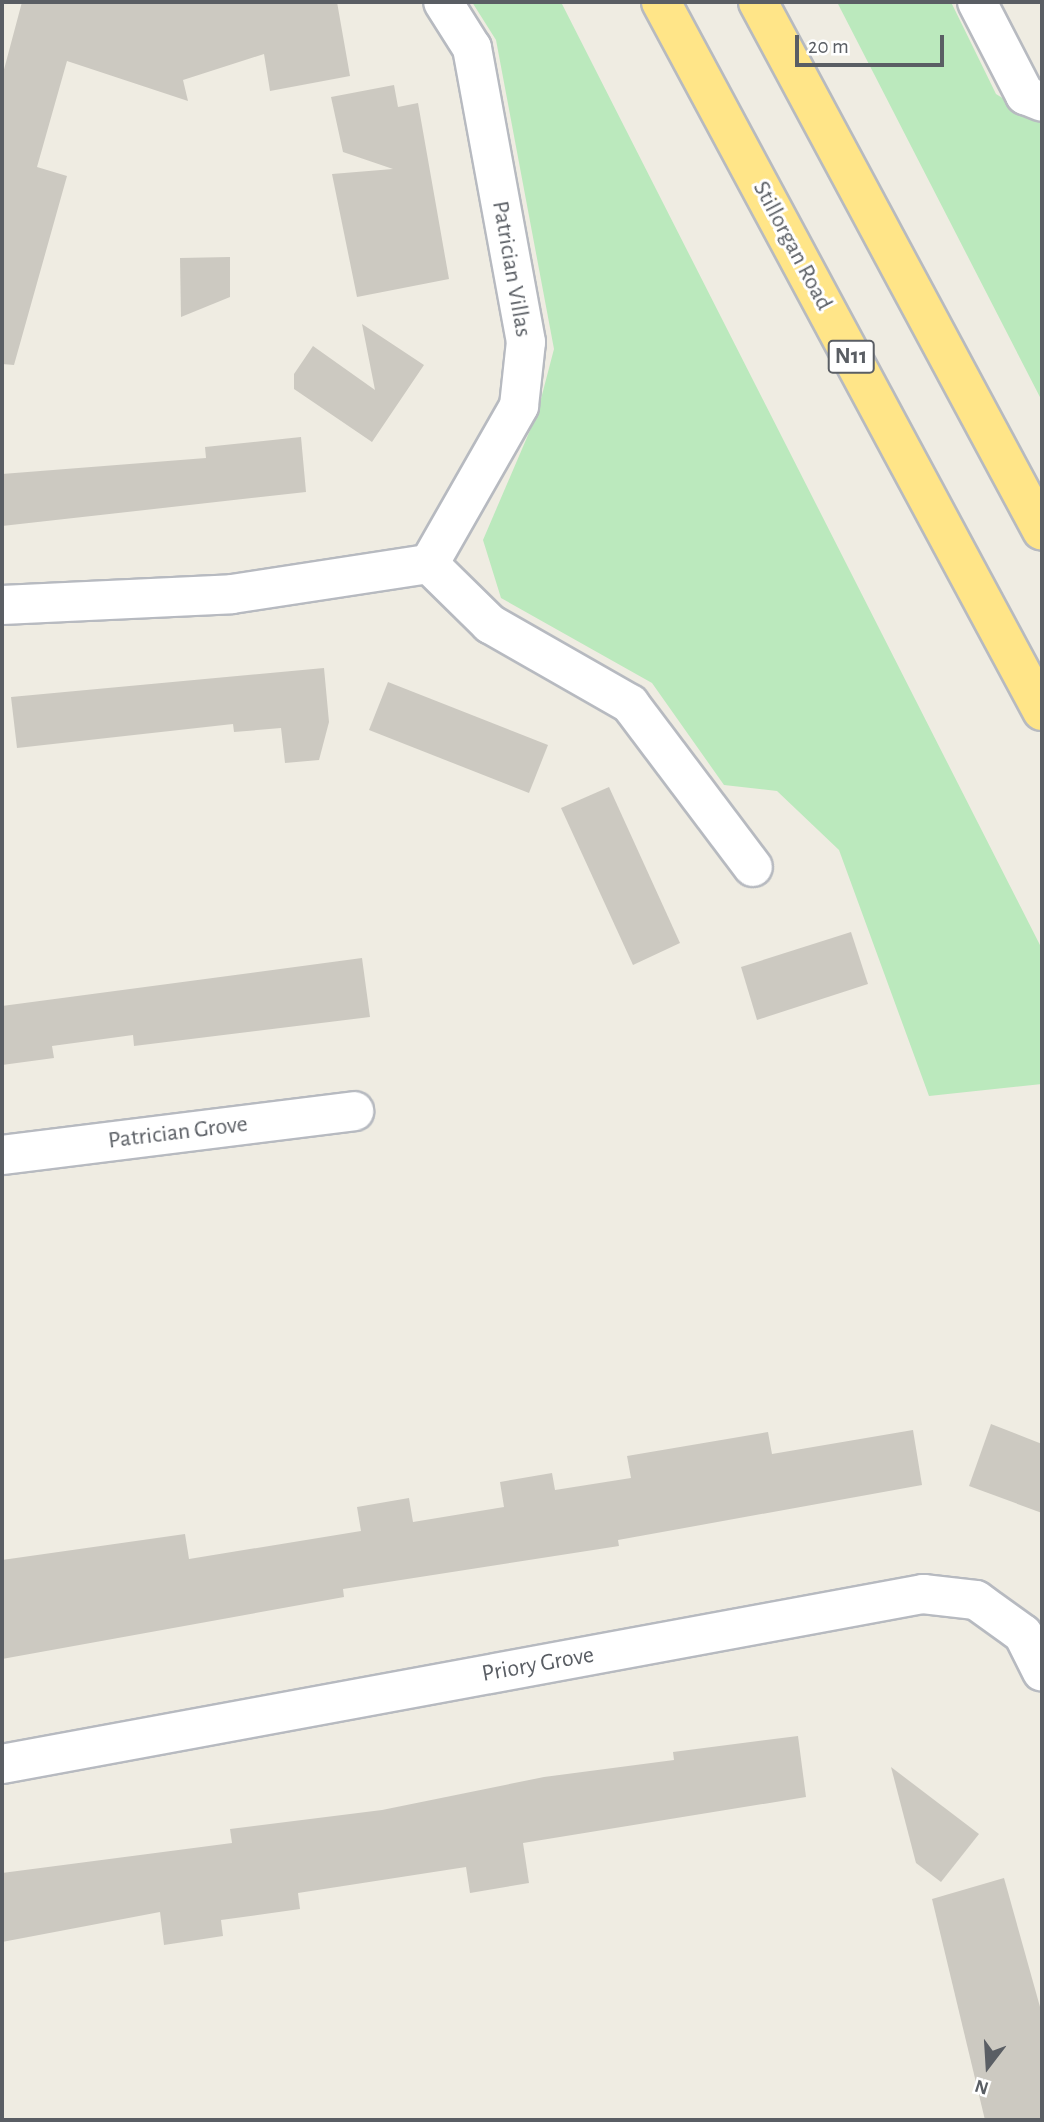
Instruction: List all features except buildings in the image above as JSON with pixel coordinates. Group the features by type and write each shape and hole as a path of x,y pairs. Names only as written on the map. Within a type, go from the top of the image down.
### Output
{"highway":[{"name":"Stillorgan Road","path":"661,2 1042,711"},
{"path":"758,2 1042,531"}],"street":[{"name":"Patrician Villas","path":"429,564 519,406 526,342 472,48 443,2"},
{"path":"977,2 1025,95 1042,102"},
{"path":"2,605 232,594 429,564 490,624 630,704 753,867"},
{"name":"Patrician Grove","path":"2,1155 354,1111"},
{"name":"Priory Grove","path":"2,1764 923,1594 976,1600 1023,1634 1042,1672"}],"green space":[{"path":"472,2 561,2 1042,949 1042,1084 929,1096 839,850 777,791 724,785 652,683 501,598 483,540 537,414 554,349 496,40"},
{"path":"837,2 951,2 996,94 1042,123 1042,401"}]}
